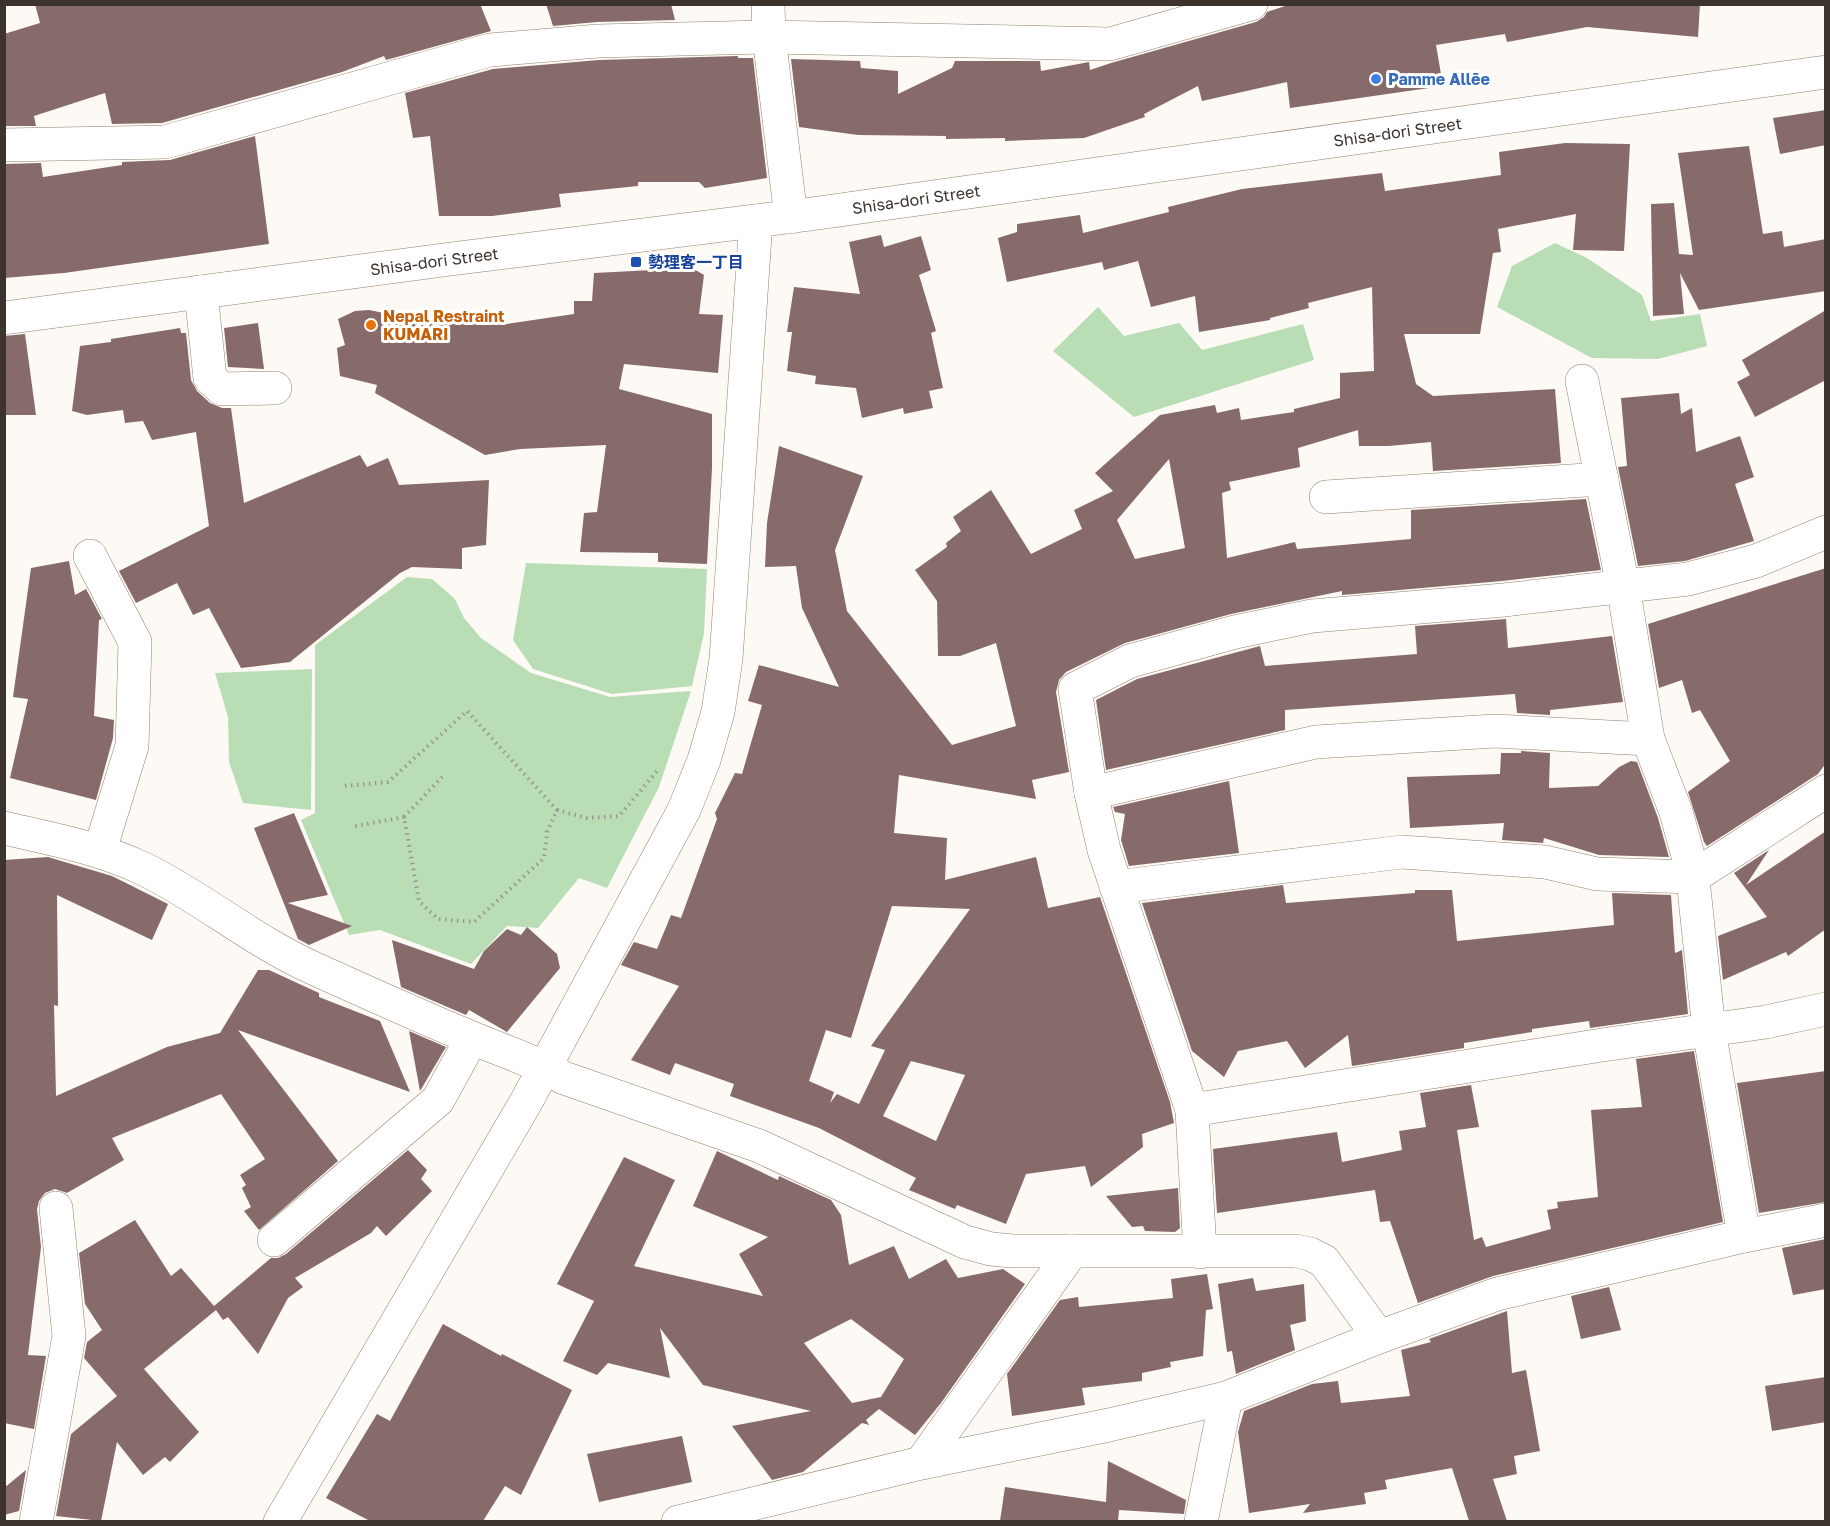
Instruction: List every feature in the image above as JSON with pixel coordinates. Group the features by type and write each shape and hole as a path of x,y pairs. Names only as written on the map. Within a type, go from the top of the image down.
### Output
{"street":[{"path":"768,4 769,37 791,217"},
{"path":"4,145 165,142 490,50 598,41 769,37 1110,44 1251,4"},
{"name":"Shisa-dori Street","path":"4,318 791,217 1826,72"},
{"path":"280,1521 526,1102 684,810 704,760 718,712 726,659 756,221"},
{"path":"201,292 210,378 222,389 275,388"},
{"path":"1582,381 1623,586 1648,739 1676,812 1693,878 1709,1030 1744,1236"},
{"path":"1326,497 1602,479"},
{"path":"1200,1252 1192,1110 1104,850 1091,793 1076,689 1130,661 1235,632 1312,616 1504,600 1688,579 1745,564 1826,532"},
{"path":"90,556 135,642 132,746 100,850"},
{"path":"1091,793 1316,742 1494,731 1648,739"},
{"path":"1116,887 1402,852 1545,862 1597,874 1693,878 1826,791"},
{"path":"4,828 100,850 145,870 311,968 544,1067 564,1078 759,1146 965,1242 1013,1251 1296,1251 1324,1261 1379,1337"},
{"path":"1192,1110 1590,1047 1766,1022 1826,1009"},
{"path":"274,1240 438,1100 472,1038"},
{"path":"36,1521 69,1335 56,1208"},
{"path":"678,1521 766,1510 921,1463 1109,1425 1226,1398 1379,1337 1497,1294 1744,1236 1826,1220"},
{"path":"921,1463 1072,1251"},
{"path":"1201,1521 1226,1398"}],"path":[{"path":"345,786 388,782 467,711 557,810 587,818 619,816 658,770"},
{"path":"351,827 404,817 443,776"},
{"path":"404,817 419,901 438,919 474,922 544,858 547,832 557,810"}],"green space":[{"path":"1555,243 1587,258 1642,295 1651,321 1700,314 1707,346 1658,359 1592,358 1497,307 1512,266"},
{"path":"1098,307 1124,336 1179,323 1202,350 1303,324 1314,360 1134,417 1053,351"},
{"path":"526,563 707,569 704,633 692,686 612,694 533,669 513,640"},
{"path":"407,577 432,579 455,599 464,618 481,638 531,673 610,697 691,691 659,787 607,888 579,878 538,928 507,926 471,964 380,930 349,935 301,820 315,813 315,645"},
{"path":"312,669 311,810 243,803 229,762 228,717 215,673"}],"building":[{"path":"35,4 480,4 491,31 386,60 384,56 342,72 162,123 112,124 105,93 34,116 36,126 4,126 4,34 40,23"},
{"path":"546,4 671,4 675,20 597,22 553,26"},
{"path":"1291,4 1700,4 1698,37 1587,27 1507,42 1505,34 1436,45 1443,86 1290,108 1287,82 1202,101 1198,86 1144,114 1145,117 1084,138 1005,141 1005,138 946,139 946,136 858,135 799,127 791,59 860,61 861,68 898,71 898,94 952,68 955,61 1040,61 1041,71 1089,62 1090,70 1256,22 1267,12"},
{"path":"738,56 738,58 753,58 767,178 705,188 699,182 638,182 638,186 559,194 561,207 492,216 439,216 430,136 413,138 405,93 493,69 599,60"},
{"path":"1826,110 1826,145 1780,154 1773,118"},
{"path":"255,136 269,244 64,273 4,278 4,164 41,163 43,177 122,165 122,162 170,160"},
{"path":"1565,143 1630,144 1624,251 1573,250 1576,214 1498,229 1501,252 1493,253 1480,334 1404,334 1416,384 1433,396 1555,389 1561,463 1433,471 1431,442 1359,446 1358,430 1298,448 1300,467 1229,482 1231,490 1222,493 1227,558 1295,542 1297,549 1411,539 1411,510 1586,499 1601,570 1342,595 1342,591 1231,614 1125,643 1066,672 1059,680 1056,692 1069,772 1032,780 1036,799 899,775 894,833 947,838 945,880 1036,857 1048,908 1100,897 1170,1102 1174,1123 1142,1134 1143,1147 1091,1187 1085,1166 1026,1174 1006,1224 957,1205 955,1209 909,1190 916,1178 819,1128 730,1096 734,1084 675,1063 670,1075 631,1060 679,986 621,965 634,942 657,949 671,915 681,918 717,819 715,813 735,773 742,774 762,705 748,701 759,665 839,687 802,608 796,566 765,567 767,523 779,446 863,476 835,550 847,611 952,745 1016,726 996,643 960,656 938,656 937,601 915,570 947,547 946,543 961,531 953,517 991,490 1031,554 1082,529 1074,510 1113,491 1095,473 1160,415 1215,405 1217,413 1239,408 1241,420 1294,412 1294,409 1340,398 1340,373 1374,371 1372,287 1308,303 1309,308 1270,318 1270,320 1199,332 1195,296 1151,307 1138,261 1104,270 1102,262 1007,282 998,238 1017,232 1017,224 1080,215 1083,233 1169,212 1168,207 1242,189 1382,173 1385,191 1501,175 1499,152","holes":["1169,459 1185,548 1135,559 1117,520","892,906 970,909 871,1046 885,1050 859,1104 837,1094 830,1103 834,1092 809,1081 826,1030 851,1038","911,1061 965,1075 936,1141 883,1116"]},
{"path":"1749,146 1763,234 1782,231 1784,247 1826,239 1826,291 1699,310 1680,273 1684,314 1653,316 1651,204 1674,203 1679,254 1693,255 1678,153"},
{"path":"881,235 884,247 921,236 931,270 919,275 936,331 931,333 943,388 929,391 933,408 904,414 903,408 862,418 856,388 815,384 816,376 787,371 792,332 787,332 794,287 860,294 849,242"},
{"path":"692,268 704,275 699,314 723,315 718,373 624,364 619,389 712,414 707,564 658,562 658,553 580,552 584,513 597,512 606,445 520,449 485,455 375,393 377,385 340,376 337,348 345,345 338,319 355,311 369,310 429,322 499,312 500,325 574,314 574,301 592,301 594,273"},
{"path":"1826,310 1826,380 1755,417 1737,382 1750,375 1742,360"},
{"path":"258,323 264,369 228,367 224,328"},
{"path":"180,328 181,333 186,333 191,380 197,391 210,403 222,408 231,408 244,503 360,455 367,467 388,458 399,485 489,480 486,545 462,548 462,569 412,567 400,573 290,662 241,668 209,608 193,615 177,583 136,603 119,571 209,526 196,432 152,440 143,421 125,423 123,410 87,415 72,411 80,346"},
{"path":"25,334 36,415 4,415 4,336"},
{"path":"1679,393 1681,414 1692,408 1696,452 1740,436 1754,477 1735,484 1754,541 1685,561 1638,566 1618,467 1627,466 1621,398"},
{"path":"69,561 75,595 86,589 102,619 99,620 94,716 114,720 113,738 96,800 10,778 28,699 13,697 31,568"},
{"path":"1826,568 1826,763 1818,774 1707,846 1688,792 1730,761 1700,710 1692,713 1682,680 1659,688 1648,624"},
{"path":"1506,619 1508,648 1612,636 1623,702 1550,710 1550,715 1517,713 1515,694 1285,710 1285,730 1106,770 1096,700 1137,679 1260,646 1265,666 1417,654 1415,626"},
{"path":"1521,751 1550,753 1549,788 1598,786 1619,767 1631,761 1637,762 1658,818 1669,857 1599,855 1544,838 1543,843 1502,840 1504,823 1410,828 1407,777 1500,774 1501,753 1521,753"},
{"path":"1229,781 1239,853 1129,866 1121,840 1125,814 1115,812 1113,807"},
{"path":"294,813 328,895 288,903 352,926 309,945 298,939 254,828"},
{"path":"1826,831 1826,929 1788,956 1786,952 1723,980 1718,936 1767,917 1734,873 1769,850 1746,885"},
{"path":"48,857 112,876 168,904 152,940 57,895 58,1006 54,1005 56,1096 167,1047 220,1033 258,970 269,970 319,993 319,997 380,1021 410,1092 238,1030 338,1161 259,1230 244,1211 251,1207 242,1188 246,1185 240,1175 265,1159 221,1094 112,1138 124,1160 67,1193 55,1189 45,1193 37,1209 41,1247 28,1355 46,1356 34,1429 4,1423 4,860"},
{"path":"1283,885 1286,903 1415,893 1415,890 1452,890 1457,941 1614,925 1612,893 1671,895 1675,953 1682,950 1688,1014 1590,1028 1589,1021 1532,1029 1532,1032 1464,1043 1464,1048 1352,1066 1348,1035 1305,1068 1287,1041 1238,1051 1224,1077 1192,1051 1142,903"},
{"path":"527,927 557,954 560,968 507,1032 469,1010 466,1015 401,987 392,940 474,969 484,951 507,929 521,935"},
{"path":"409,1031 446,1047 420,1091"},
{"path":"1694,1051 1723,1222 1493,1276 1418,1303 1390,1221 1380,1222 1375,1190 1217,1213 1213,1149 1337,1132 1342,1162 1402,1150 1399,1131 1426,1127 1420,1093 1471,1085 1479,1127 1457,1130 1474,1240 1482,1237 1486,1247 1551,1229 1547,1210 1558,1208 1557,1202 1598,1197 1591,1110 1642,1107 1636,1059"},
{"path":"1826,1071 1826,1202 1759,1213 1737,1083"},
{"path":"408,1150 427,1170 421,1179 432,1191 386,1236 377,1226 371,1233 295,1278 303,1287 288,1298 258,1354 228,1317 223,1320 216,1310 144,1369 199,1432 170,1462 165,1457 143,1475 117,1442 101,1521 56,1516 71,1434 117,1396 84,1358 87,1342 102,1330 85,1304 79,1253 135,1220 171,1276 181,1268 214,1306 271,1258 278,1258 286,1254"},
{"path":"717,1151 778,1180 779,1176 831,1200 841,1215 849,1265 894,1246 909,1279 946,1259 958,1278 1003,1269 1025,1284 941,1403 915,1435 879,1409 866,1420 869,1425 862,1423 803,1472 772,1480 732,1426 811,1411 703,1385 660,1328 670,1378 608,1363 597,1375 563,1361 594,1301 557,1284 624,1157 675,1180 634,1266 763,1296 739,1254 768,1237 693,1206","holes":["851,1319 904,1359 881,1397 852,1403 804,1343"]},
{"path":"1178,1188 1180,1228 1175,1232 1145,1231 1143,1226 1132,1227 1106,1196"},
{"path":"1826,1239 1826,1289 1793,1295 1782,1248"},
{"path":"1207,1274 1213,1309 1206,1310 1203,1356 1170,1362 1171,1367 1142,1373 1142,1381 1082,1388 1085,1405 1012,1416 1007,1374 1060,1300 1078,1297 1079,1307 1173,1298 1171,1279"},
{"path":"1253,1278 1256,1291 1304,1284 1306,1321 1290,1325 1295,1350 1236,1374 1232,1351 1227,1352 1218,1284"},
{"path":"1609,1287 1621,1330 1581,1339 1571,1296"},
{"path":"1507,1311 1512,1373 1526,1370 1540,1451 1514,1456 1517,1474 1493,1479 1507,1521 1469,1521 1452,1468 1385,1480 1387,1489 1364,1493 1366,1504 1303,1513 1310,1504 1249,1513 1238,1432 1244,1411 1312,1384 1338,1381 1341,1403 1410,1396 1401,1350 1431,1342 1429,1339"},
{"path":"443,1324 501,1356 502,1354 572,1390 521,1495 505,1486 483,1521 370,1521 326,1498 377,1414 390,1421"},
{"path":"1826,1377 1826,1422 1772,1431 1765,1386"},
{"path":"682,1436 692,1482 599,1502 587,1454"},
{"path":"1108,1461 1186,1500 1184,1514 1119,1510 1118,1521 1000,1521 1005,1487 1106,1502"},
{"path":"26,1470 19,1511 4,1515 4,1488"}],"place":[{"name":"Pamme Allēe","path":"1376,79"},
{"name":"勢理客一丁目","path":"636,262"},
{"name":"Nepal Restraint KUMARI","path":"371,325"}]}
